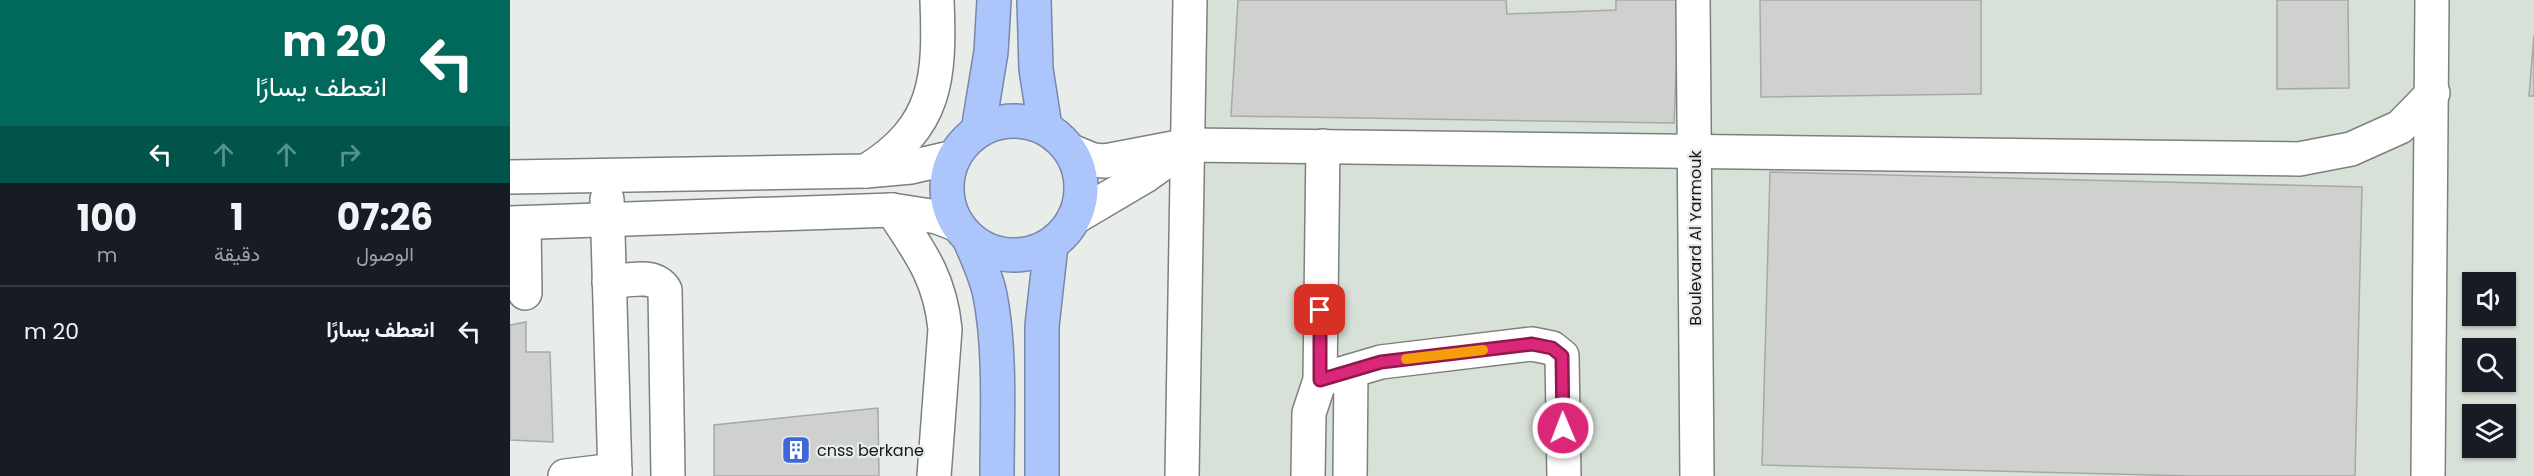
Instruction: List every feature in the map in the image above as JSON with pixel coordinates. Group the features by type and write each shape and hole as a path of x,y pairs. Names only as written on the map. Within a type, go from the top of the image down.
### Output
{"highway":[{"path":"978,131 991,52 993,0"},
{"path":"1034,0 1036,69 1045,127"},
{"path":"964,232 984,248 1001,254 1018,255 1035,252 1051,245 1064,233 1074,218 1080,202 1082,184 1079,167 1071,151 1045,127 1011,120 978,131 964,142 954,157 948,174 947,192 951,209 981,265 990,294 994,323 998,476"},
{"path":"1042,476 1041,336 1051,245"}],"street":[{"path":"866,171 885,160 902,145 926,108 938,68 937,0"},
{"path":"1182,476 1190,0"},
{"name":"Boulevard Al Yarmouk","path":"1693,0 1697,476"},
{"path":"2428,476 2432,0"},
{"path":"1071,151 1093,160 1105,161 1188,145 2299,159 2351,149 2400,127 2433,93"},
{"path":"1074,218 1145,176 1188,145"},
{"path":"1308,476 1309,413 1320,380 1323,146"},
{"path":"510,177 866,171 911,167 954,157"},
{"path":"565,476 615,473 607,175"},
{"path":"892,210 927,263 937,285 943,308 945,330 934,476"},
{"path":"525,293 517,223 892,210 915,212 964,232"},
{"path":"609,282 654,279 661,283 665,290 668,476"},
{"path":"1320,380 1381,362 1532,344 1552,348 1562,356 1564,476"},
{"path":"1350,476 1351,371"}],"shaded area":[{"path":"1190,0 2534,0 2534,476 1192,476"}],"building":[{"path":"1238,0 1506,0 1507,14 1616,10 1616,0 1679,0 1674,123 1231,116"},
{"path":"1760,0 1981,0 1981,94 1761,97"},
{"path":"2277,0 2348,0 2349,88 2277,89"},
{"path":"2534,35 2534,96 2529,96"},
{"path":"1770,172 2362,187 2355,476 2191,476 1762,465"},
{"path":"526,322 526,352 550,352 553,442 510,440 510,325"},
{"name":"cnss berkane","path":"878,408 879,476 714,476 714,425"}],"slow traffic":[{"path":"1406,359 1483,350"}],"place":[{"name":"cnss berkane","path":"796,450"}],"route":[{"path":"1320,310 1320,380 1381,362 1532,344 1552,348 1562,356 1563,428"}]}
